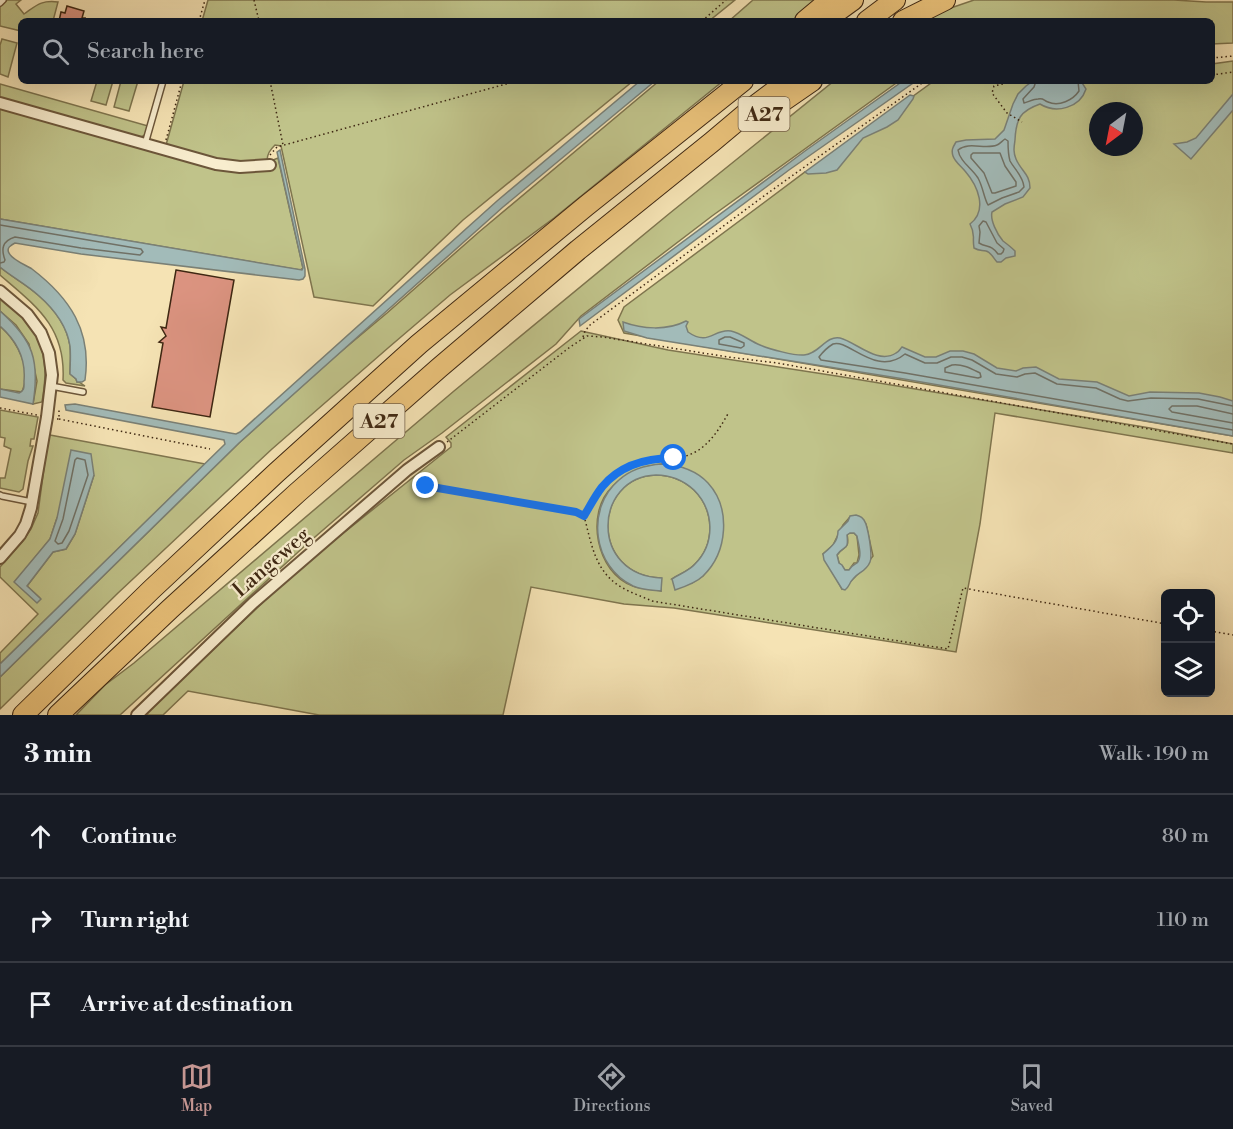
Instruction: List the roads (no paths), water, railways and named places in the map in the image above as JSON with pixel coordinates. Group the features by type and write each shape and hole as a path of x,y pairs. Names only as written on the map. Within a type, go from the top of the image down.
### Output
{"highway":[{"path":"809,18 830,0"},
{"path":"828,18 853,0"},
{"path":"871,18 895,0"},
{"path":"909,18 945,0"},
{"name":"A27","path":"586,206 616,167 724,84"},
{"name":"A27","path":"23,715 151,590 418,344 739,84"},
{"name":"A27","path":"58,715 297,493 439,368 578,250 784,84"},
{"name":"A27","path":"712,142 762,116 808,84"}],"street":[{"path":"0,103 204,161 229,166 270,165"},
{"path":"0,291 27,314 41,333 49,353 53,418 26,524 20,535 0,558"},
{"name":"Langeweg","path":"137,715 253,603 407,470 439,447"}],"lane":[{"path":"0,3 3,0"},
{"path":"146,144 162,84"},
{"path":"51,386 83,392"},
{"path":"0,495 32,502"}],"water":[{"path":"636,84 651,84 503,207 239,443 0,677 0,664 225,444 224,440 66,410 65,405 75,404 236,434 497,201"},
{"path":"899,84 912,84 789,170 580,326 579,319"},
{"path":"1029,84 1083,84 1086,89 1079,101 1073,105 1053,109 1040,104 1020,117 1014,152 1018,163 1029,179 1030,188 1023,197 992,212 993,223 998,235 1015,251 1015,256 997,262 988,252 974,248 970,224 979,212 979,198 974,184 954,158 952,150 956,142 995,139 1004,130 1018,94"},
{"path":"1233,94 1233,110 1191,159 1174,144 1196,138"},
{"path":"910,95 914,96 913,99 898,120 863,138 837,170 826,173 808,174 805,172"},
{"path":"280,150 305,269 303,279 81,254 15,243 9,247 8,251 11,256 45,280 67,304 75,317 85,346 86,362 85,380 77,382 70,374 70,346 66,331 58,318 29,287 0,267 0,219 302,270 277,152"},
{"path":"0,311 20,332 32,352 35,375 33,404 0,397 0,389 19,393 22,391 24,373 19,350 0,326"},
{"path":"686,321 688,332 701,338 731,331 764,347 795,354 809,354 831,339 840,338 867,352 882,356 897,353 902,347 925,357 936,357 950,351 963,351 974,354 997,368 1016,371 1036,367 1059,379 1097,382 1129,396 1150,392 1199,393 1220,397 1233,401 1233,436 904,379 647,338 624,331 623,322 654,328"},
{"path":"71,450 91,454 94,475 75,534 66,549 53,552 27,586 41,599 37,603 14,582 50,539 57,518"},
{"path":"662,464 686,469 708,483 720,505 724,530 718,555 703,576 675,590 672,579 693,566 707,546 709,517 701,498 685,483 661,475 635,480 620,492 611,508 608,527 611,545 621,561 638,573 662,578 661,591 633,586 609,566 598,537 598,521 601,506 608,492 619,480 639,468"},
{"path":"856,515 864,520 870,541 871,559 866,568 852,580 845,590 842,589 824,560 823,554 834,544 838,531 850,516","holes":["854,533 857,536 860,557 849,570 845,570 839,563 837,555 847,546 847,535"]}]}
